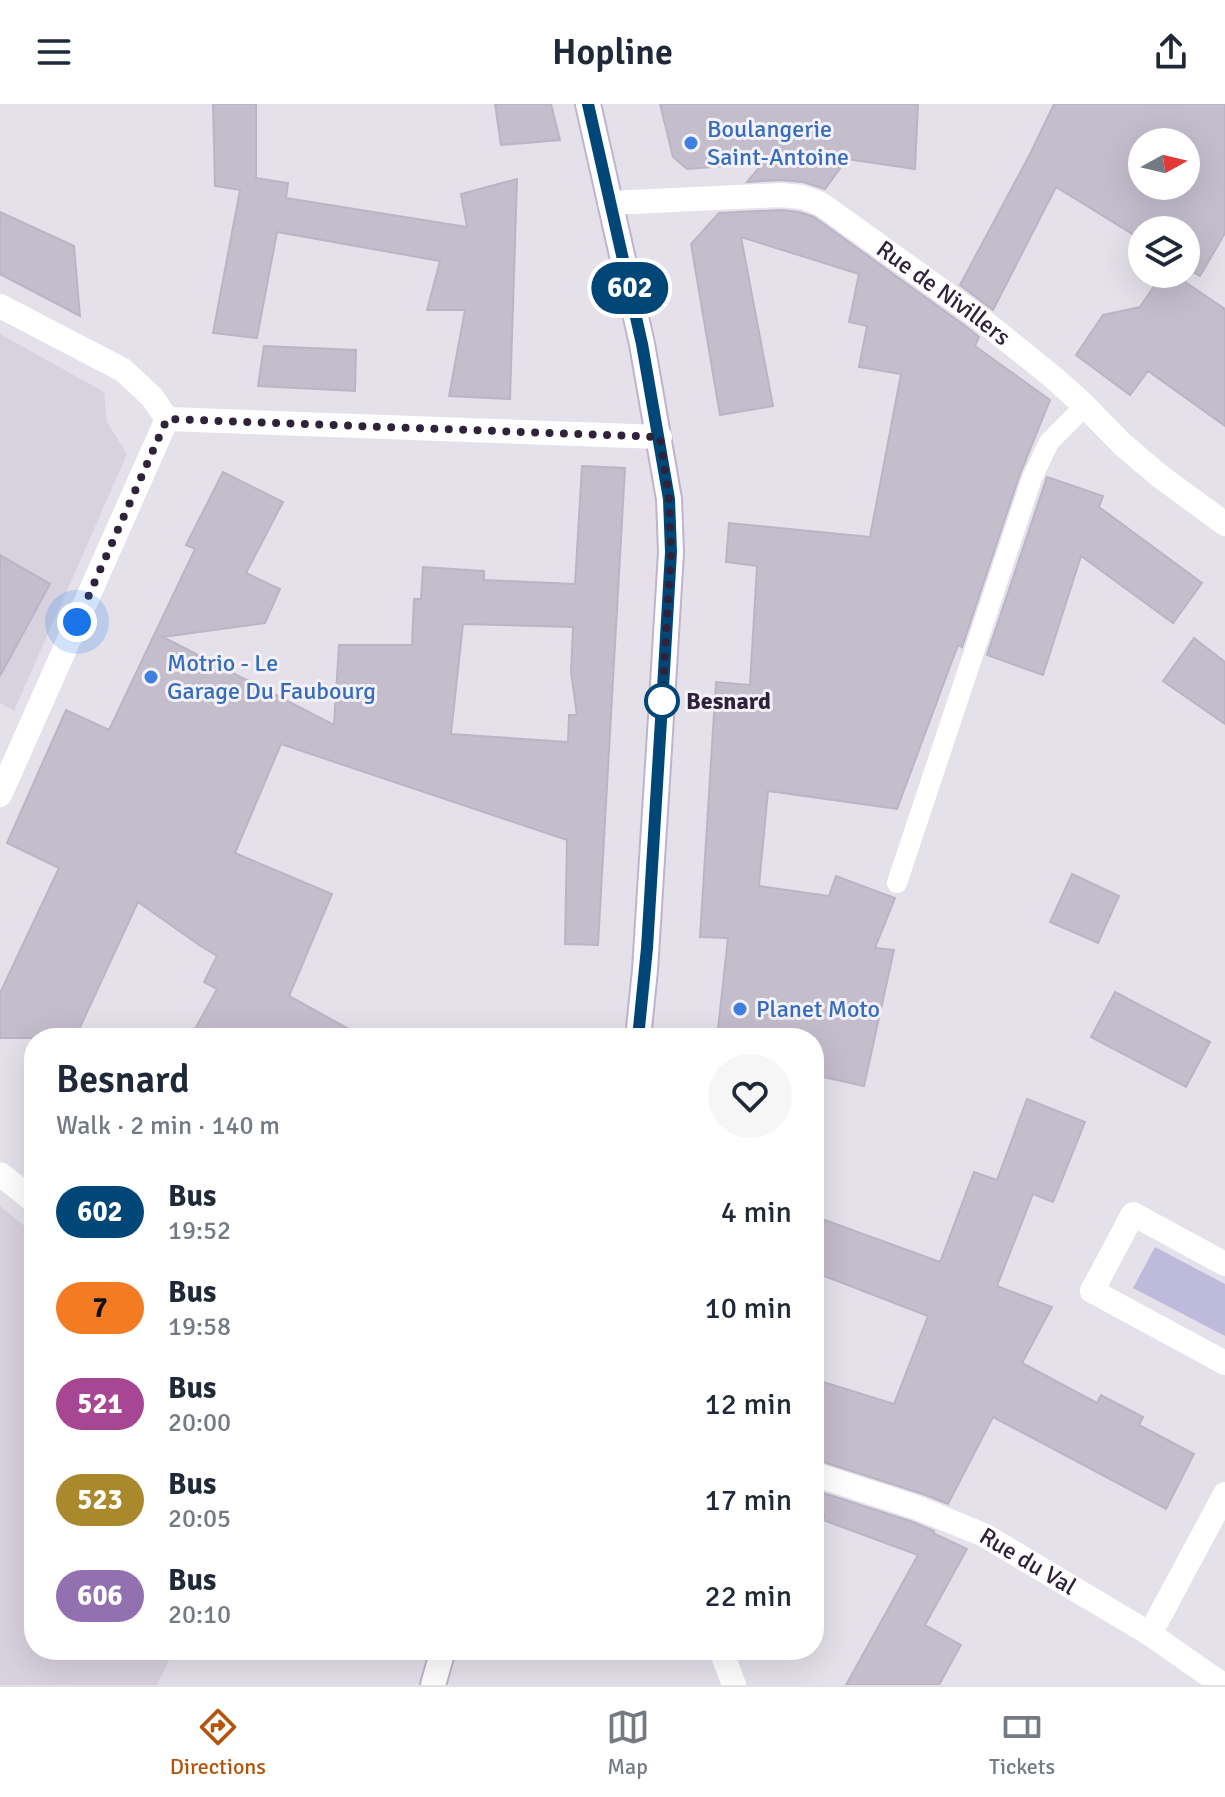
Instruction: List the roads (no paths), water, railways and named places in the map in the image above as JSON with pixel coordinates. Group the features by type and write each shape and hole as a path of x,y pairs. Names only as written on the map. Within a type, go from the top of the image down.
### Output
{"street":[{"path":"588,104 642,344 669,499 671,552 650,905 639,1028"},
{"name":"Rue de Nivillers","path":"610,203 781,195 802,197 821,204 977,316 1054,378 1161,477 1225,524"},
{"path":"0,306 123,370 152,397 167,419"},
{"path":"167,419 660,437"},
{"path":"0,795 167,419"},
{"path":"0,1174 24,1193"},
{"path":"1225,1264 1133,1214 1092,1291 1225,1363"},
{"name":"Rue du Val","path":"824,1477 918,1508 984,1535 1150,1634 1223,1685"},
{"path":"1150,1634 1225,1494"},
{"path":"433,1685 440,1660"},
{"path":"725,1660 734,1685"}],"lane":[{"path":"897,883 1032,478 1049,442 1085,406"}],"place":[{"name":"Boulangerie Saint-Antoine","path":"691,143"},
{"name":"Motrio - Le Garage Du Faubourg","path":"151,677"},
{"name":"Besnard","path":"662,701"},
{"name":"Planet Moto","path":"740,1009"}]}
